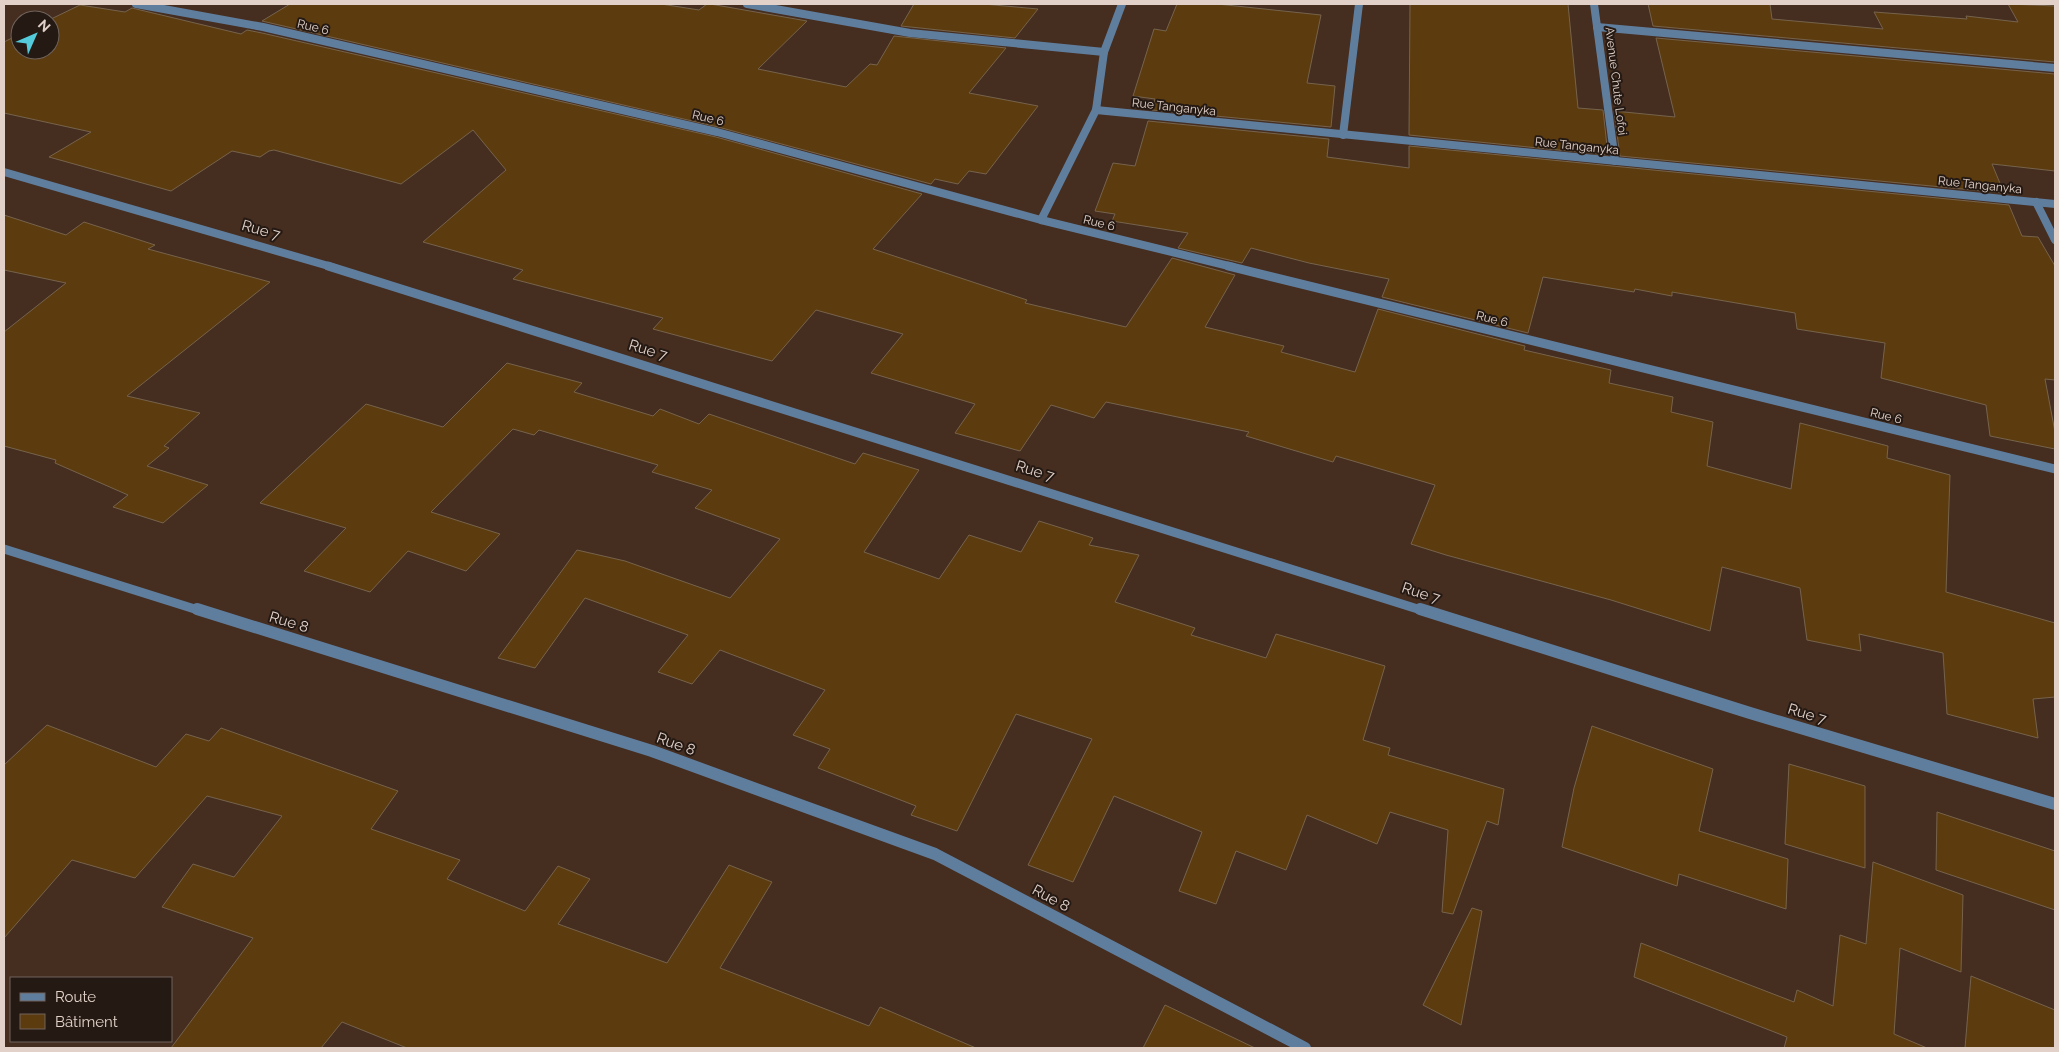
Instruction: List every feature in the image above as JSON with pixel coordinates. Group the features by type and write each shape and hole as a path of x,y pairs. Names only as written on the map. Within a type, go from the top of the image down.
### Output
{"street":[{"name":"Rue 6","path":"136,4 262,27 716,132 1041,220 2055,469"},
{"path":"747,4 910,33 1104,52"},
{"path":"1041,220 1096,110 1104,52 1122,4"},
{"path":"1343,134 1359,4"},
{"name":"Avenue Chute Lofoi","path":"1594,4 1615,161"},
{"path":"1597,27 2055,68"},
{"name":"Rue Tanganyka","path":"1096,110 2055,204"},
{"name":"Rue 7","path":"4,172 309,260 1750,713 2055,804"},
{"path":"2036,202 2055,240"},
{"name":"Rue 8","path":"4,549 652,751 935,854 1305,1048"}],"building":[{"path":"290,4 661,4 699,10 710,4 807,21 758,69 846,87 870,64 877,65 894,36 1006,48 969,93 1038,106 986,174 969,171 958,184 935,179 931,184 718,127 262,21"},
{"path":"914,4 983,4 1038,9 1015,38 901,26"},
{"path":"1177,4 1217,4 1321,15 1307,83 1335,86 1331,127 1152,110 1155,99 1133,96 1154,29 1166,31"},
{"path":"1410,4 1568,4 1578,108 1603,110 1608,155 1409,135"},
{"path":"1648,4 1770,4 1772,19 1883,29 1874,12 1967,19 1966,16 2018,22 2008,4 2055,6 2055,62 1653,26"},
{"path":"80,5 125,12 132,8 241,34 247,30 262,33 716,137 922,194 873,249 1027,300 1025,303 1126,327 1172,258 1235,275 1205,327 1284,346 1281,352 1355,372 1378,309 1525,346 1524,350 1611,370 1609,383 1673,397 1671,412 1713,422 1707,466 1791,489 1800,423 1888,446 1887,458 1950,475 1946,592 2055,623 2055,697 2033,699 2038,738 1947,714 1943,653 1859,634 1861,651 1807,640 1800,588 1722,567 1710,631 1611,600 1411,544 1435,485 1336,456 1333,462 1246,436 1249,432 1106,402 1094,418 1051,405 1020,451 955,433 975,404 871,373 903,334 816,310 772,361 653,329 663,318 513,279 523,270 423,242 506,170 473,130 401,184 274,150 260,157 232,151 171,191 49,157 91,132 4,113 4,42 10,39 10,60 60,60 60,15"},
{"path":"1656,38 2055,74 2055,171 1992,164 2004,193 1620,156 1614,111 1675,117"},
{"path":"1148,121 1329,139 1327,157 1409,168 1409,146 2009,205 2022,236 2038,237 2055,266 2055,380 2045,379 2055,432 2055,449 1990,436 1986,405 1881,378 1885,343 1797,329 1795,313 1672,292 1672,296 1635,289 1634,292 1543,277 1528,333 1382,297 1389,279 1309,263 1251,248 1242,263 1178,248 1188,233 1112,221 1115,214 1095,211 1113,163 1135,166"},
{"path":"4,215 66,235 84,222 155,245 148,249 270,282 127,396 200,413 164,446 169,448 147,466 208,485 163,523 113,507 128,495 55,463 56,460 4,446 4,332 66,283 4,270"},
{"path":"507,363 582,383 574,392 653,416 660,409 699,424 709,414 855,464 863,453 919,470 864,552 939,579 969,535 1021,552 1039,521 1093,538 1089,545 1139,555 1115,602 1195,628 1191,635 1266,658 1276,634 1385,666 1363,740 1390,748 1388,755 1504,789 1498,825 1487,821 1453,914 1442,912 1448,830 1390,812 1377,844 1307,815 1286,870 1236,851 1216,904 1179,891 1202,832 1114,796 1073,882 1028,865 1092,739 1016,714 957,831 911,815 916,806 818,768 830,749 793,735 825,690 720,650 692,684 658,672 688,635 585,598 535,668 498,658 577,550 625,561 730,598 780,539 695,508 712,490 652,472 658,465 539,430 534,435 513,429 431,512 500,534 466,571 408,551 370,592 304,571 346,528 260,503 366,404 443,427"},
{"path":"47,725 156,767 186,734 209,741 221,728 398,791 371,829 460,860 447,879 525,911 558,866 590,879 558,924 667,963 729,865 772,882 720,968 869,1026 880,1007 976,1048 407,1048 342,1022 321,1048 171,1048 253,938 162,907 193,864 234,877 282,816 207,796 135,878 72,860 4,938 4,765"},
{"path":"1592,726 1713,769 1699,831 1788,859 1786,909 1679,874 1677,886 1562,847 1574,788"},
{"path":"1789,764 1865,786 1865,868 1785,844"},
{"path":"1937,812 2055,851 2055,910 1936,870"},
{"path":"1873,862 1963,895 1961,972 1900,948 1894,1034 1927,1048 1784,1048 1787,1037 1634,977 1641,943 1794,1002 1797,990 1833,1006 1840,935 1866,944"},
{"path":"1472,908 1482,911 1461,1025 1423,1005"},
{"path":"1971,976 2055,1010 2055,1048 1965,1048"},
{"path":"1165,1005 1255,1048 1143,1048"}]}
